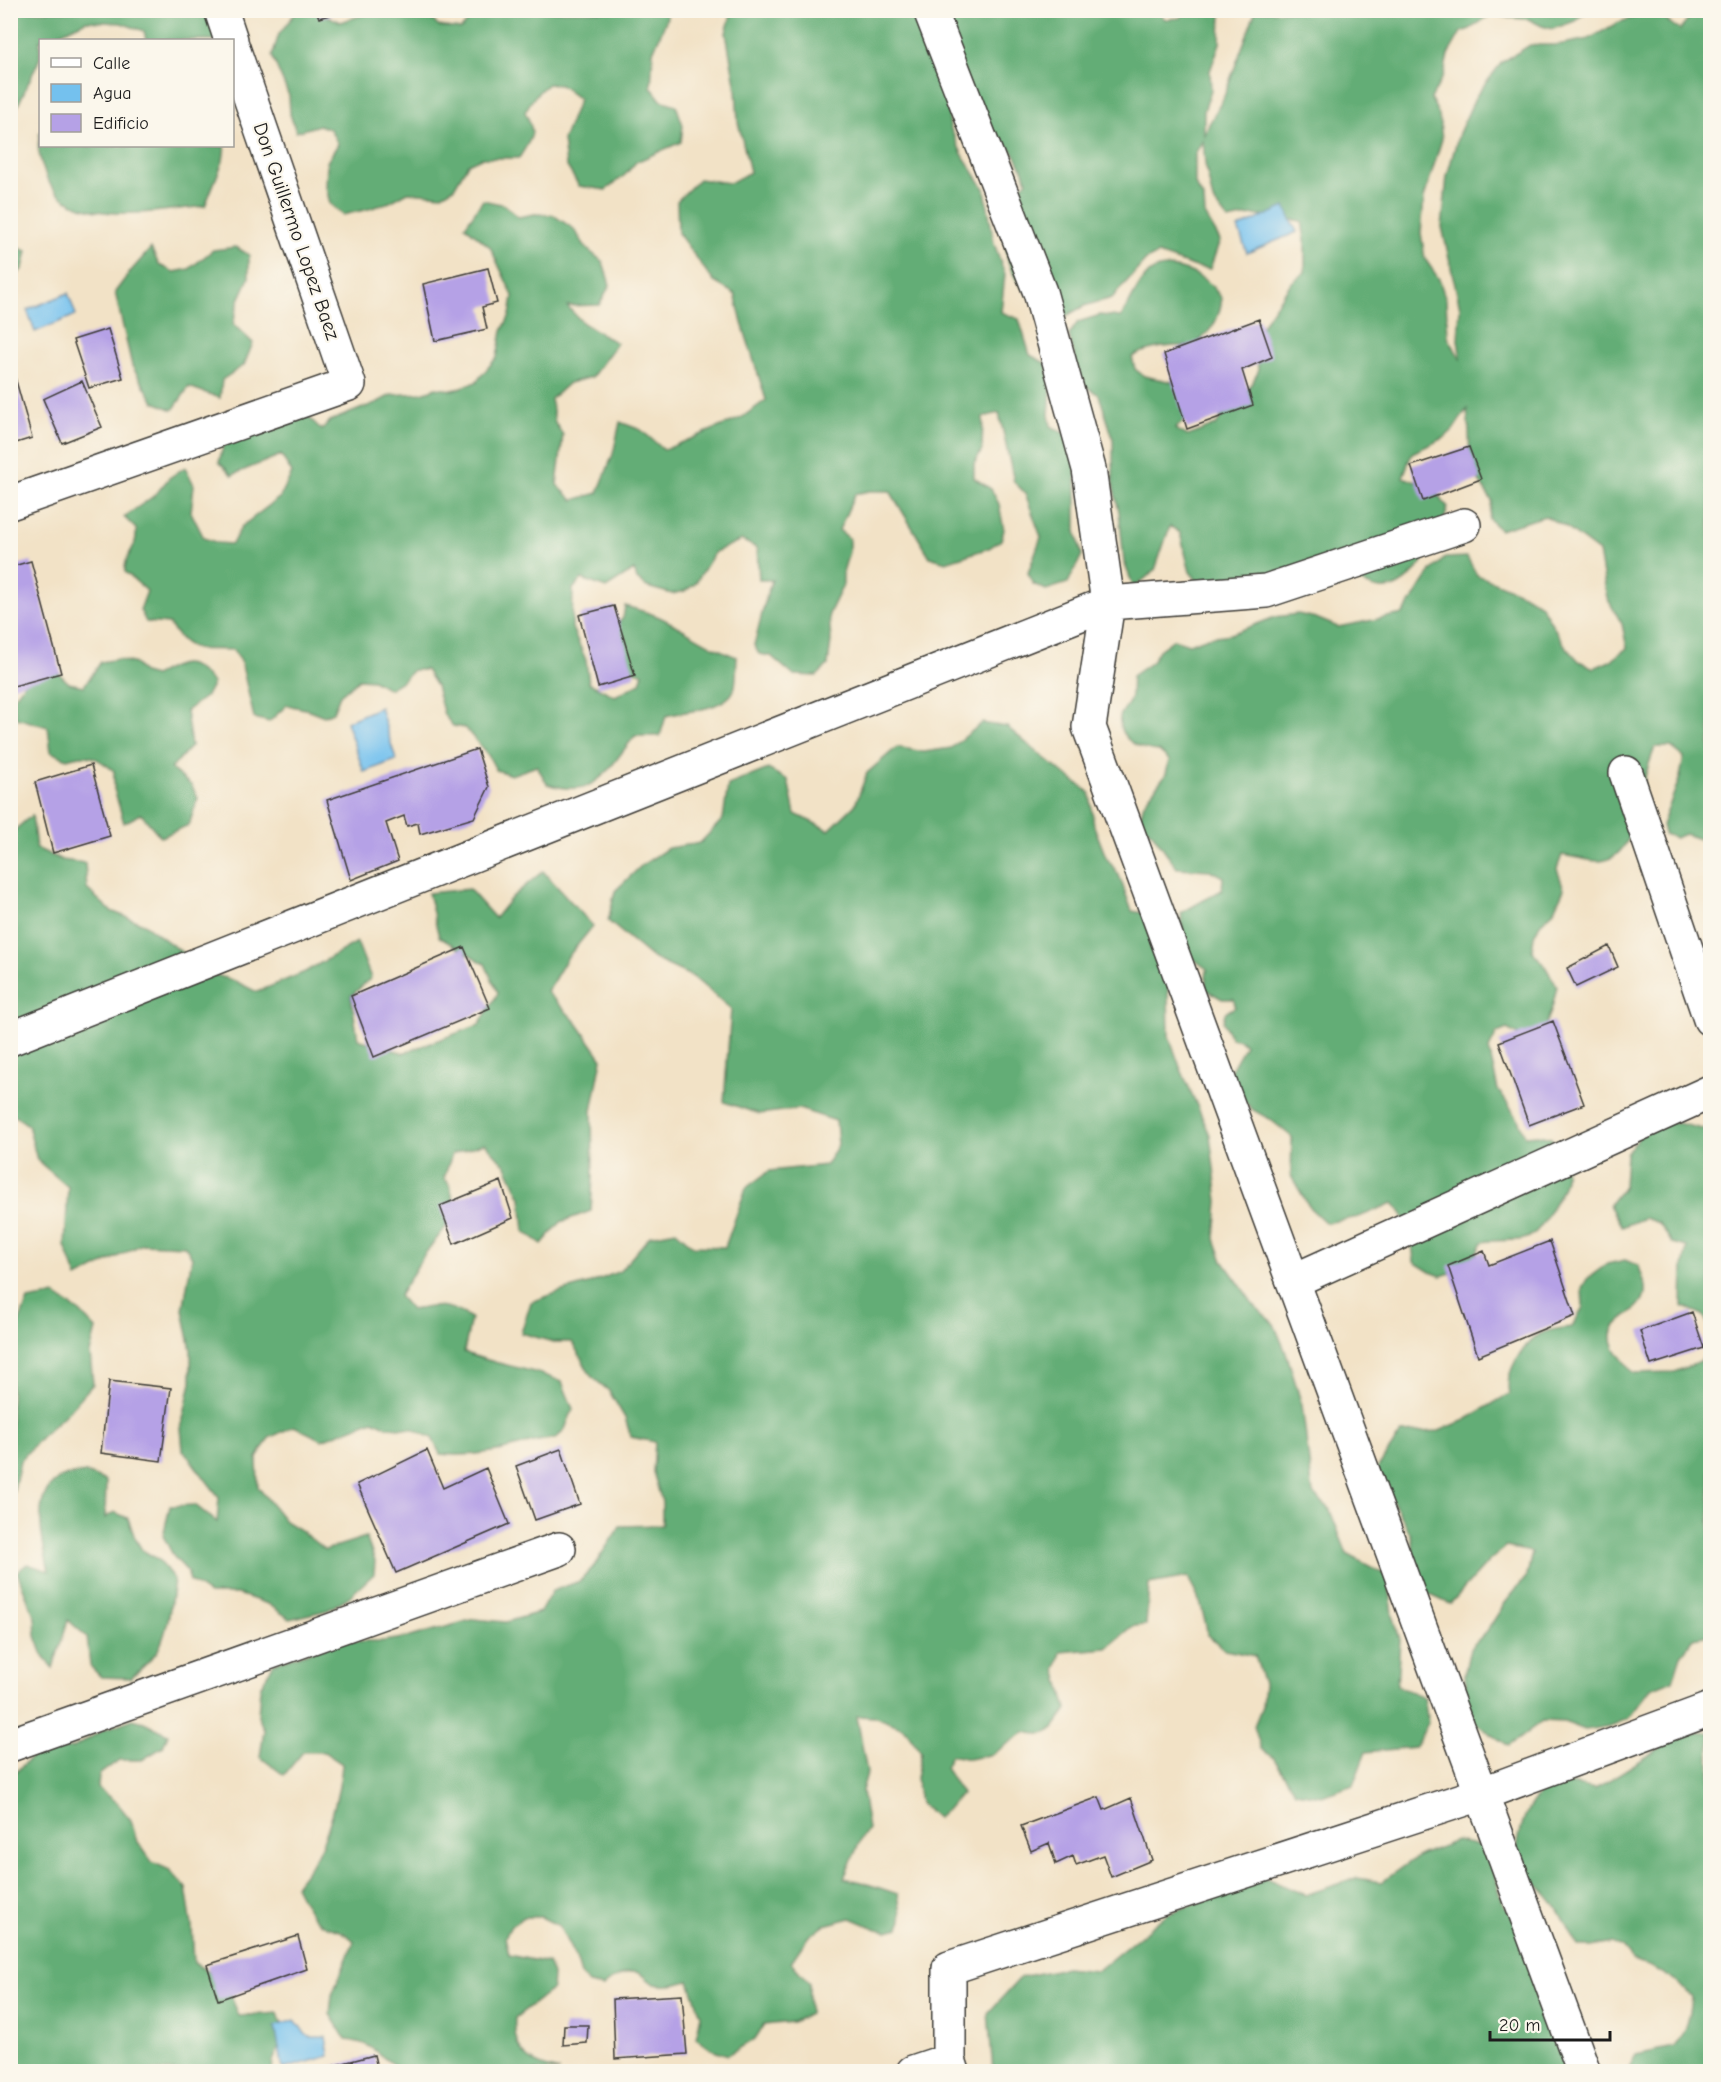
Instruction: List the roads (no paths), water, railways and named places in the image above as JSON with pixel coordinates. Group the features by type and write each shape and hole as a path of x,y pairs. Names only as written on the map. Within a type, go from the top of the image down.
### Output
{"street":[{"path":"221,10 231,39"},
{"path":"930,10 1040,292 1089,469 1108,603 1089,727 1584,2072"},
{"name":"Don Guillermo Lopez Baez","path":"10,503 349,384 234,51"},
{"path":"10,1039 1108,603 1266,591 1464,525"},
{"path":"1626,773 1710,1019"},
{"path":"1293,1281 1710,1092"},
{"path":"10,1745 559,1549"},
{"path":"913,2072 951,2066 949,1968 1481,1794 1710,1709"}],"water":[{"path":"1285,207 1297,232 1247,253 1238,228"},
{"path":"68,293 76,315 35,332 27,310"},
{"path":"380,707 396,760 364,772 346,722"},
{"path":"295,2020 309,2037 326,2037 329,2056 283,2069 275,2026"}]}
